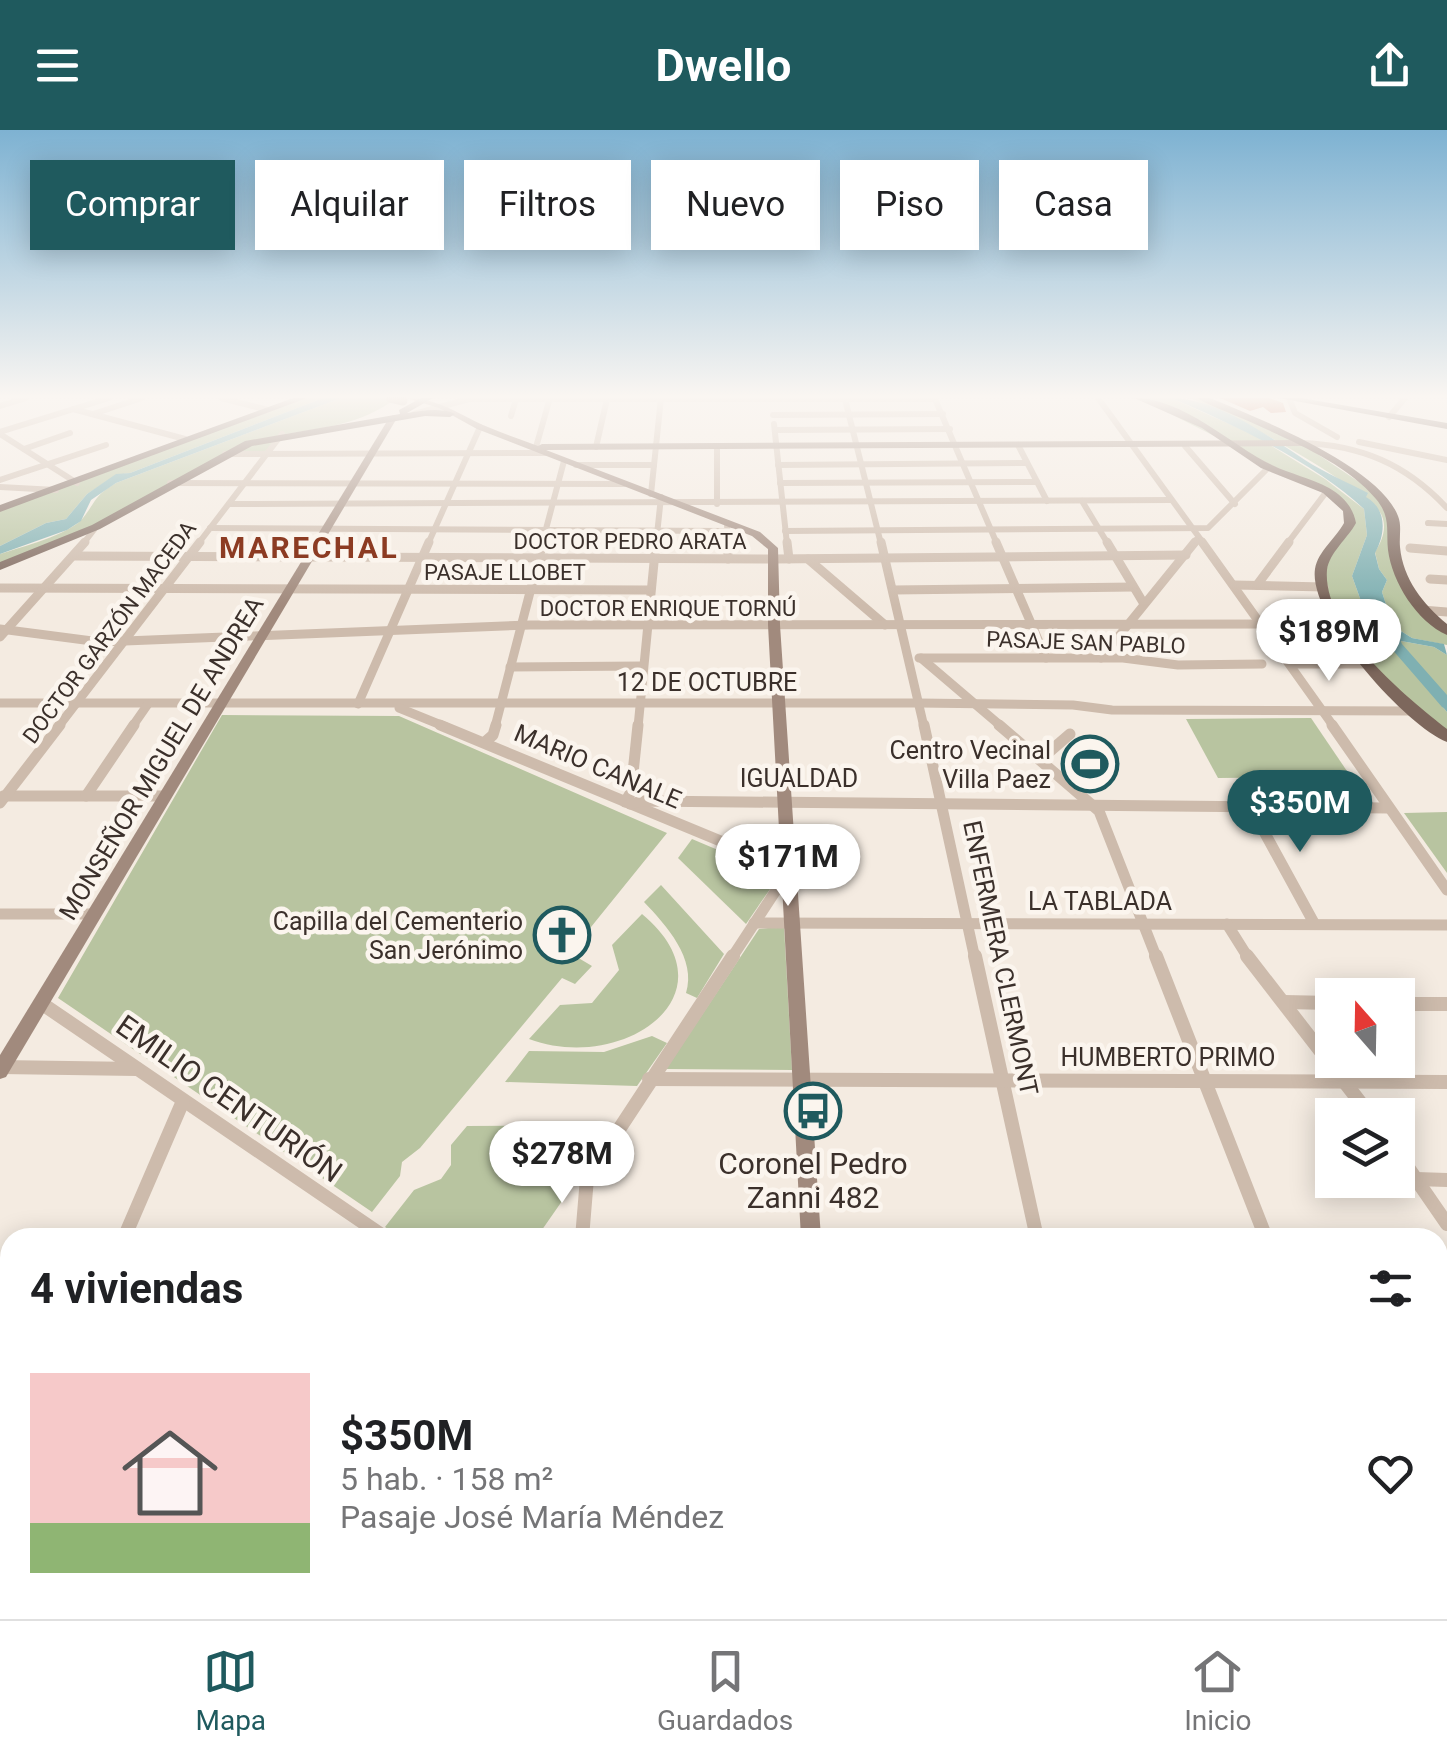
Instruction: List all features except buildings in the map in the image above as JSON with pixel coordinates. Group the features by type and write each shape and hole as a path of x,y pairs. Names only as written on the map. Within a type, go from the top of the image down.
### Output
{"main road":[{"path":"0,508 115,467"},
{"path":"0,566 96,527 200,467"},
{"name":"MONSEÑOR MIGUEL DE ANDREA","path":"1,1069 360,467"},
{"path":"582,467 766,540 773,548 778,702 809,1228"},
{"path":"1270,467 1328,491 1344,506 1350,519 1346,534 1322,564 1324,587 1338,624 1413,712 1447,737"},
{"path":"1337,467 1365,484 1388,505 1397,532 1394,552 1407,587 1422,610 1447,630"}],"street":[{"path":"0,484 40,467"},
{"path":"53,467 77,483"},
{"name":"DOCTOR GARZÓN MACEDA","path":"2,799 256,467"},
{"path":"358,704 461,467"},
{"path":"485,742 493,734 502,704 562,467"},
{"path":"628,803 657,530 654,467"},
{"path":"717,467 717,504"},
{"path":"778,467 788,559"},
{"name":"ENFERMERA CLERMONT","path":"863,467 910,658 1035,1228"},
{"path":"966,467 1046,658"},
{"path":"1029,467 1047,501"},
{"path":"1148,467 1447,890"},
{"path":"1204,467 1235,504"},
{"path":"785,531 1213,526 1269,467"},
{"path":"1398,467 1427,486 1447,508"},
{"path":"780,483 1036,482"},
{"path":"0,484 59,490"},
{"path":"170,484 624,484"},
{"path":"1256,584 1328,491"},
{"path":"229,504 552,504 657,498"},
{"path":"679,504 1172,500"},
{"path":"1082,501 1144,604"},
{"path":"1428,523 1447,524"},
{"path":"2,632 75,556 96,527"},
{"path":"210,528 727,527 728,559"},
{"path":"1101,658 1198,538"},
{"path":"1410,548 1447,551"},
{"name":"DOCTOR PEDRO ARATA","path":"75,556 1186,556"},
{"path":"808,559 905,639"},
{"path":"1430,579 1447,580"},
{"path":"1234,584 1324,587"},
{"path":"893,590 1133,586"},
{"name":"PASAJE LLOBET","path":"0,588 650,590"},
{"path":"1422,610 1447,612"},
{"name":"DOCTOR ENRIQUE TORNÚ","path":"2,632 124,642 521,626 1338,624"},
{"name":"PASAJE SAN PABLO","path":"910,658 1101,658 1178,665 1262,664"},
{"path":"922,658 1096,806 1262,1228"},
{"path":"1290,664 1369,664"},
{"path":"510,667 642,666"},
{"name":"12 DE OCTUBRE","path":"0,703 919,702 1112,710 1413,712"},
{"path":"86,796 148,704"},
{"name":"MARIO CANALE","path":"390,704 788,871"},
{"path":"1042,759 1070,734"},
{"path":"2,799 164,796"},
{"name":"IGUALDAD","path":"628,803 941,800 1096,806 1389,808"},
{"path":"1250,806 1314,923"},
{"path":"583,1228 586,1178 788,871"},
{"path":"0,914 94,914"},
{"name":"LA TABLADA","path":"754,923 1447,925"},
{"path":"1227,924 1253,966 1357,1098"},
{"path":"1284,1002 1315,1003"},
{"name":"EMILIO CENTURIÓN","path":"41,1003 365,1228"},
{"path":"1415,1004 1447,1004"},
{"path":"1,1069 137,1069"},
{"name":"HUMBERTO PRIMO","path":"649,1079 1447,1082"},
{"path":"128,1228 183,1100"},
{"path":"1416,1179 1447,1180"},
{"path":"1416,1179 1447,1224"}],"green space":[{"path":"113,467 144,467 117,475 87,494 66,519 46,523 0,546 0,509"},
{"path":"157,467 202,467 96,527 0,566 0,554 44,540 76,524 100,495 116,483"},
{"path":"1277,467 1306,467 1364,509 1367,535 1352,576 1371,629 1389,643 1447,712 1447,737 1402,703 1338,624 1321,568 1351,519 1333,496"},
{"path":"1337,467 1380,496 1407,587 1447,631 1447,645 1412,638 1393,626 1382,592 1387,580 1379,569 1375,552 1383,535 1382,516 1372,504 1324,469"},
{"path":"1401,641 1434,647 1447,655 1447,704 1399,650"},
{"path":"222,715 399,716 667,833 570,953 592,966 575,984 562,978 420,1148 402,1162 400,1176 372,1212 58,998"},
{"path":"1311,718 1351,777 1218,778 1186,719"},
{"path":"1447,812 1447,873 1404,813"},
{"path":"692,839 779,876 746,924 678,858"},
{"path":"661,885 724,954 697,998 686,993 687,968 677,943 644,902"},
{"path":"642,914 669,944 678,972 673,998 657,1020 631,1036 600,1045 565,1047 529,1039 560,1005 592,1003 619,970 612,945"},
{"path":"784,926 792,1070 666,1069 759,929"},
{"path":"652,1036 667,1043 637,1086 505,1082 529,1051 604,1052"},
{"path":"615,1125 543,1228 385,1227 414,1190 441,1179 451,1165 451,1145 467,1126"}],"water":[{"path":"157,467 116,483 91,500 81,521 67,530 0,554 0,546 46,523 66,519 87,494 116,474"},
{"path":"1308,467 1318,467 1368,493 1366,497 1378,508 1381,538 1375,553 1387,580 1382,592 1393,626 1412,638 1444,644 1447,655 1434,647 1401,641 1399,650 1447,704 1447,712 1389,643 1371,629 1352,576 1367,535 1364,509"}],"waterway":[{"path":"1388,628 1396,645 1447,704"}],"place":[{"name":"Centro Vecinal Villa Paez","path":"1090,764"},
{"name":"Capilla del Cementerio San Jerónimo","path":"562,935"},
{"name":"Coronel Pedro Zanni 482","path":"813,1111"}],"district":[{"name":"MARECHAL","path":"309,548"}]}
